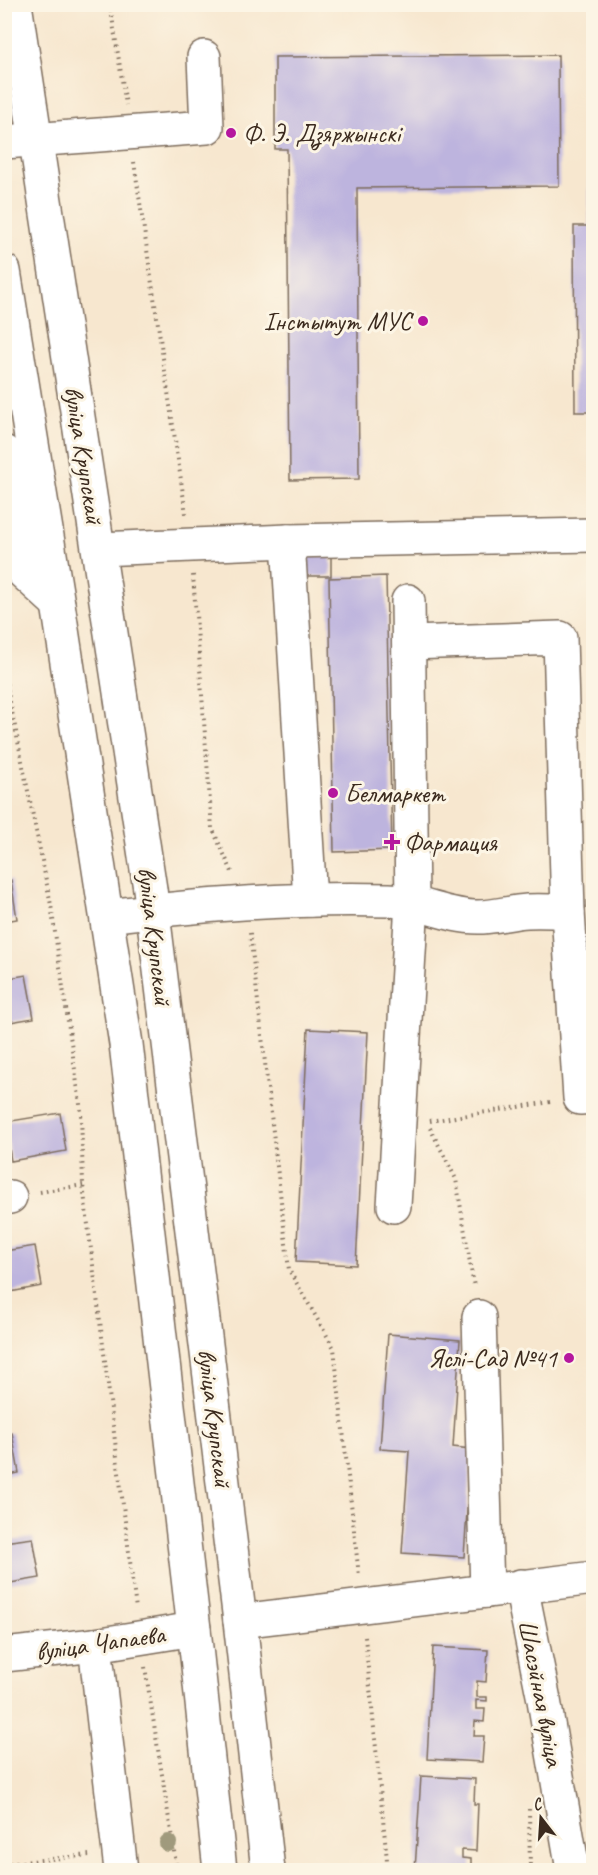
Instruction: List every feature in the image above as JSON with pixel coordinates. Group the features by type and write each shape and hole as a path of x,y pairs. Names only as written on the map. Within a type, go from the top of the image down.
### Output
{"main road":[{"name":"вуліца Крупскай","path":"15,4 20,140 99,549 153,910 240,1621 268,1870"},
{"path":"20,140 207,127 204,57"},
{"name":"вуліца Крупскай","path":"4,271 126,1044 195,1629 220,1870"},
{"path":"4,452 23,572 58,604"},
{"path":"99,549 288,541 594,535"},
{"path":"288,541 310,900"},
{"path":"394,1206 412,902 408,601"},
{"path":"409,643 560,638 568,912 587,1097"},
{"path":"107,916 153,910 310,900 412,902 452,915 479,917 529,911 568,912"},
{"path":"479,1317 486,1591"},
{"path":"240,1621 594,1578"},
{"name":"Шасэйная вуліца","path":"521,1586 544,1700 573,1870"},
{"name":"вуліца Чапаева","path":"4,1655 95,1645 195,1629"},
{"path":"95,1645 120,1861"}],"path":[{"path":"110,4 190,545 212,828 247,904 289,1270 334,1348 388,1870"},
{"path":"4,672 51,905 81,1111 83,1185 140,1638 177,1870"},
{"path":"479,1317 456,1179 427,1122 587,1097"},
{"path":"7,1197 83,1185"},
{"path":"4,1864 120,1861"}],"building":[{"path":"558,55 559,186 357,188 359,479 290,480 287,149 275,149 275,57"},
{"path":"589,135 594,135 594,461 591,461 591,412 575,412 574,226 589,226"},
{"path":"294,555 331,556 331,576 293,576"},
{"path":"386,576 392,850 334,852 329,578"},
{"path":"11,880 17,919 5,921 5,881"},
{"path":"26,975 34,1018 4,1023 4,979"},
{"path":"308,1029 368,1032 356,1265 296,1262"},
{"path":"60,1113 66,1151 11,1161 5,1122"},
{"path":"35,1246 42,1286 5,1293 5,1251"},
{"path":"388,1334 460,1340 453,1447 471,1449 464,1557 402,1553 409,1451 380,1449"},
{"path":"12,1433 19,1473 4,1476 4,1434"},
{"path":"33,1538 40,1578 4,1584 4,1542"},
{"path":"433,1647 488,1650 486,1682 477,1681 477,1697 487,1697 487,1701 476,1700 476,1709 485,1709 484,1722 475,1721 474,1736 484,1736 482,1762 427,1759"},
{"path":"421,1776 475,1779 474,1804 478,1804 476,1851 462,1850 462,1858 471,1859 471,1870 415,1870"},
{"path":"74,1867 74,1870 53,1870 53,1869"}],"place":[{"name":"Ф. Э. Дзяржынскі","path":"231,133"},
{"name":"Інстытут МУС","path":"423,321"},
{"name":"Белмаркет","path":"333,793"},
{"name":"Фармация","path":"392,842"},
{"name":"Яслі-Сад №41","path":"569,1358"}]}
